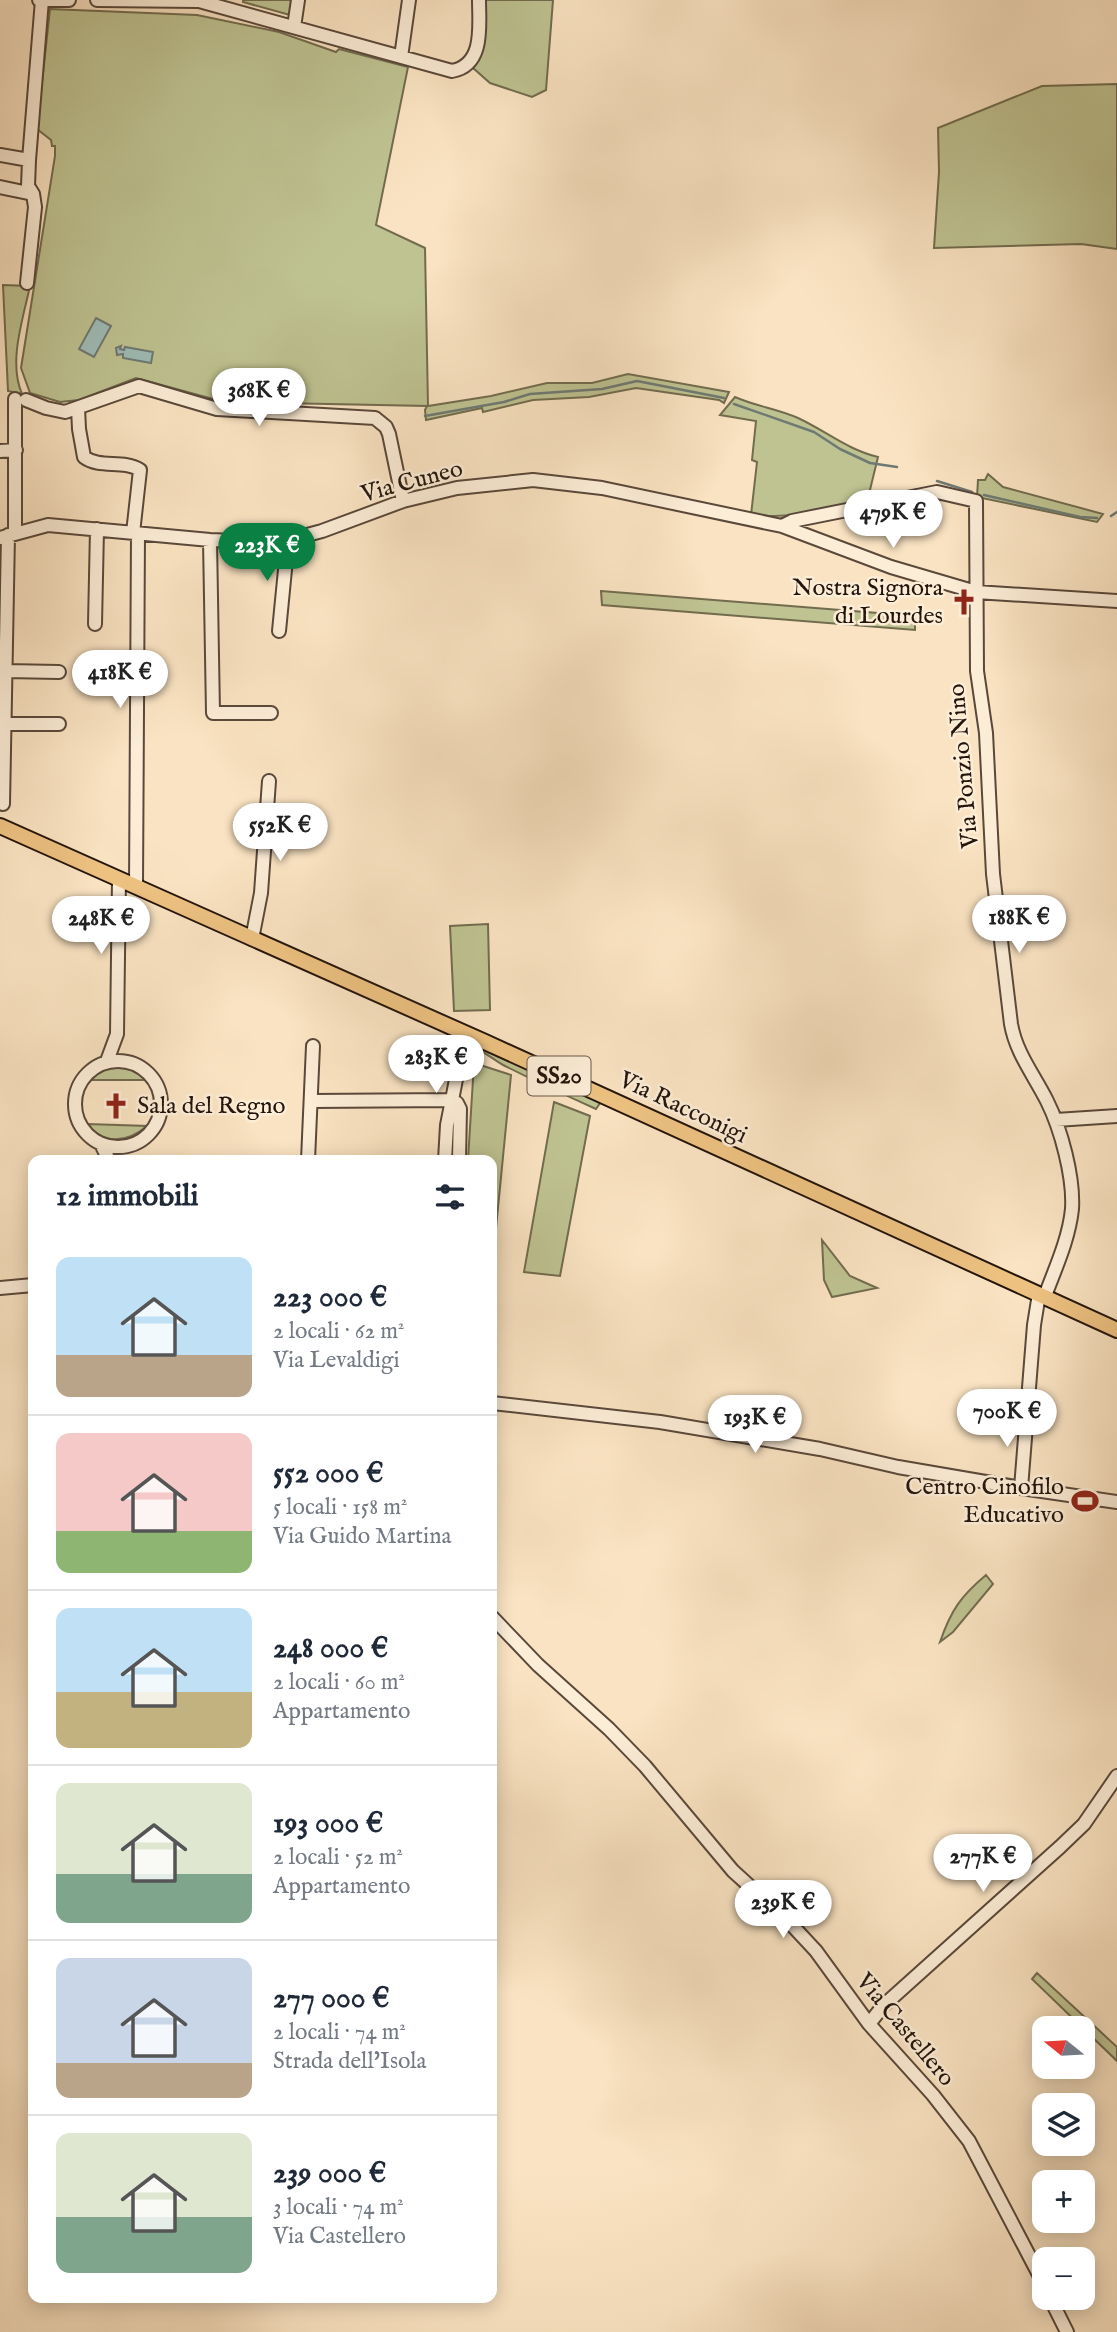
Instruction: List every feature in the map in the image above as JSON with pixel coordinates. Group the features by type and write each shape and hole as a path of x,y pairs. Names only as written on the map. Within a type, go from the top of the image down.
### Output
{"main road":[{"name":"Via Racconigi","path":"0,826 465,1033 1117,1329"}],"street":[{"path":"27,284 36,207 28,186 41,0 69,0"},
{"path":"97,0 199,1 238,6 294,27 452,71 460,69 476,53 479,0"},
{"path":"294,27 298,0"},
{"path":"401,57 409,0"},
{"path":"0,155 29,160"},
{"path":"0,187 33,194"},
{"path":"3,804 8,535 21,399 65,412 139,386 216,409 376,418 389,434 403,501"},
{"path":"78,408 84,457 91,461 130,465 141,474 136,533 136,887"},
{"path":"0,451 16,450"},
{"name":"Via Cuneo","path":"8,535 48,525 261,542 322,531 403,501 457,488 533,480 603,488 782,526 891,567 976,592 1117,601"},
{"name":"Via Ponzio Nino","path":"782,526 792,521 867,504 937,492 976,501 977,671 986,733 993,874 1011,1024 1016,1045 1056,1120 1070,1179 1072,1209 1066,1238 1042,1295 1034,1325 1021,1488"},
{"path":"95,624 97,529"},
{"path":"279,631 288,538"},
{"path":"210,540 213,713 271,713"},
{"path":"6,671 60,672"},
{"path":"5,724 59,724"},
{"path":"252,939 261,892 269,781"},
{"path":"107,1061 117,1034 119,879"},
{"path":"445,1155 447,1125 465,1033"},
{"path":"117,1034 130,1062"},
{"path":"308,1155 313,1046"},
{"path":"107,1061 130,1062 143,1068 153,1078 159,1090 159,1118 142,1140 129,1146 111,1147 82,1130 74,1107 79,1084 95,1066 107,1061"},
{"path":"311,1101 452,1100 460,1110 459,1155"},
{"path":"1056,1120 1117,1116"},
{"path":"102,1144 107,1155"},
{"path":"124,1155 129,1146"},
{"path":"0,1288 28,1285"},
{"path":"497,1404 660,1422 820,1448 898,1467 1117,1502"},
{"name":"Via Castellero","path":"497,1622 538,1665 609,1729 645,1766 733,1871 789,1922 816,1951 869,2024 933,2095 969,2141 1032,2262"},
{"path":"869,2024 883,2006 1084,1824 1117,1776"},
{"path":"1056,2310 1067,2332"}],"green space":[{"path":"292,0 290,15 243,2"},
{"path":"486,0 553,0 546,90 532,97 490,83 472,67 481,55"},
{"path":"50,9 197,15 279,32 336,52 339,49 408,67 376,225 425,248 428,406 491,396 547,383 592,383 628,374 729,392 724,403 719,400 636,388 589,397 533,400 483,412 482,408 426,420 427,406 224,402 136,378 79,400 60,402 30,393 21,368 55,156 55,146 52,146 51,140 37,129"},
{"path":"1117,84 1117,249 1081,244 934,248 939,172 938,128 1042,86"},
{"path":"3,285 30,286 17,354 16,368 22,394 8,391"},
{"path":"735,397 798,418 847,445 878,457 868,498 811,513 751,515 757,462 752,460 756,421 720,415"},
{"path":"988,474 1003,487 1103,514 1097,522 977,497 978,480 985,480"},
{"path":"601,591 915,616 915,630 602,605"},
{"path":"488,924 490,1010 454,1011 450,926"},
{"path":"475,1044 600,1103 596,1109 550,1088 501,1064 476,1049"},
{"path":"113,1063 133,1068 147,1080 88,1080 102,1066"},
{"path":"474,1063 511,1075 497,1218 497,1155 468,1155"},
{"path":"554,1102 590,1116 560,1276 524,1272"},
{"path":"87,1124 147,1126 132,1136 108,1139"},
{"path":"822,1240 850,1276 877,1288 832,1297 824,1280"},
{"path":"986,1575 993,1584 953,1632 940,1642 958,1604"},
{"path":"1037,1973 1083,2016 1070,2016 1032,1979"},
{"path":"1096,2028 1117,2047 1117,2061 1096,2041"}],"water":[{"path":"96,318 111,326 94,357 79,349"},
{"path":"121,346 120,349 124,350 125,347 153,352 151,363 123,358 123,354 117,355 116,348"}],"waterway":[{"path":"425,416 504,402 530,394 602,389 637,381 724,398"},
{"path":"734,404 814,432 840,449 870,463 897,467"},
{"path":"937,481 972,492"},
{"path":"984,495 1080,517 1097,518"},
{"path":"1111,516 1117,512"}],"place":[{"name":"Nostra Signora di Lourdes","path":"964,602"},
{"name":"Sala del Regno","path":"116,1106"},
{"name":"Centro Cinofilo Educativo","path":"1085,1501"}]}
